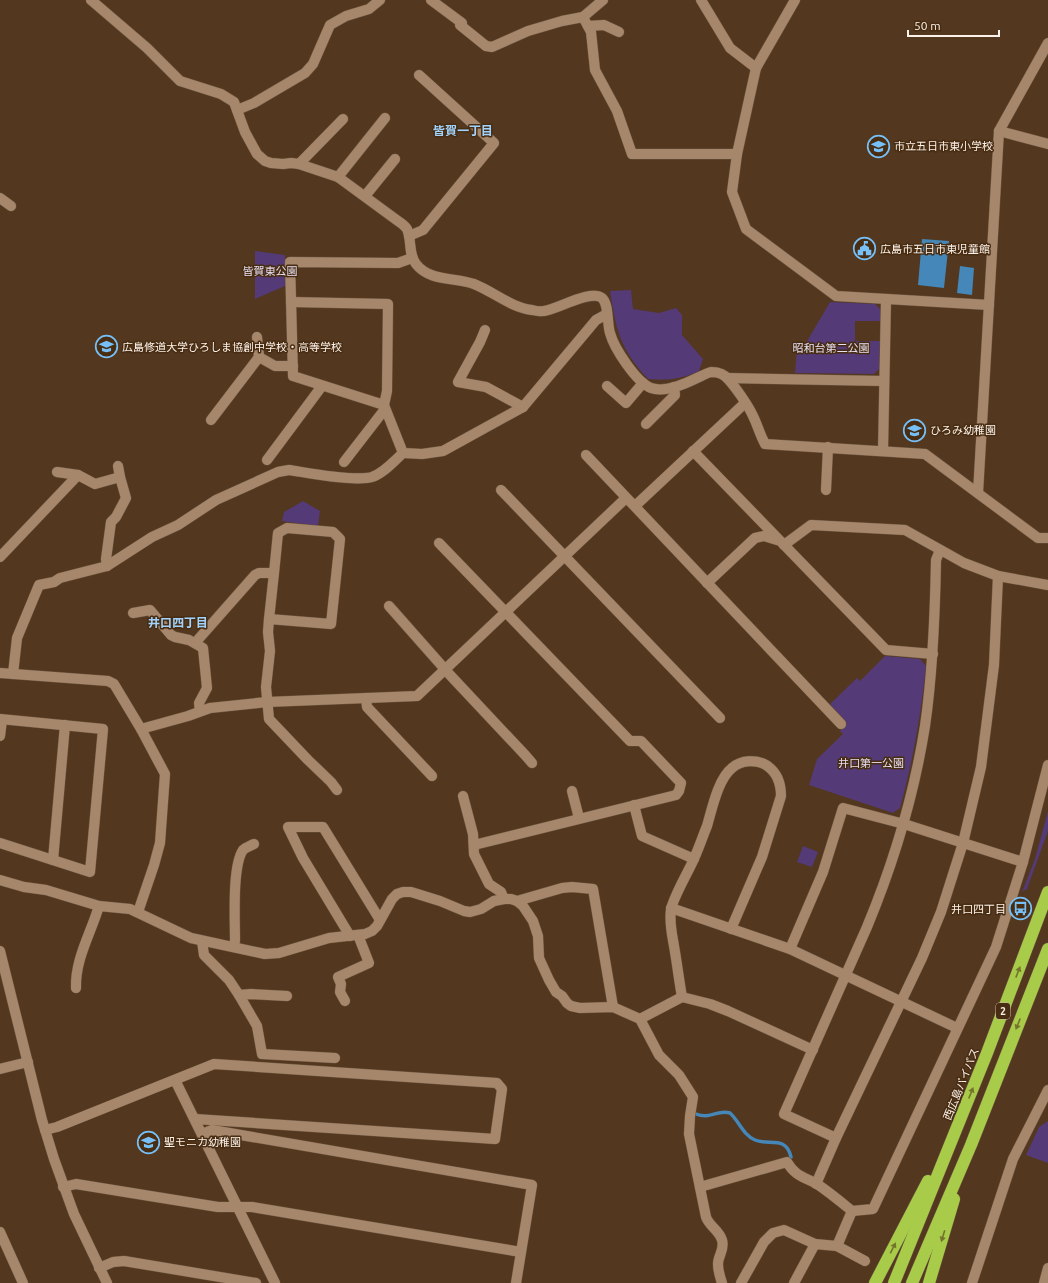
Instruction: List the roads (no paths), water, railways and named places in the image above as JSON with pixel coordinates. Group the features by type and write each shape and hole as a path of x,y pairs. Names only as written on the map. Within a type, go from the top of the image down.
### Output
{"highway":[{"name":"西広島バイパス","path":"894,1283 957,1130 1048,892"},
{"name":"2","path":"912,1283 971,1145 1048,949"},
{"path":"875,1283 957,1130"},
{"path":"928,1283 971,1145"}],"street":[{"path":"91,0 147,48 180,81 220,94 234,102 245,132 257,154 265,161 271,163 299,164 338,177 406,228 409,236 412,258 417,265 430,275 474,284 526,309 543,311 585,297 597,296 602,298 605,302 612,341 632,371 644,383 655,389 674,387 688,383 712,372 724,375 753,415 759,433 765,444 883,450 925,454 1038,538 1048,538"},
{"path":"237,110 254,103 305,73 313,64 330,25 346,16 369,9 380,0"},
{"path":"431,0 462,23 460,25 486,46 492,46 528,31 562,21 604,25 620,32"},
{"path":"585,22 603,0"},
{"path":"701,0 730,48 756,68"},
{"path":"795,0 756,68 737,154 732,192 746,229 836,296 989,305"},
{"path":"585,22 591,32 595,70 616,111 632,154 737,154"},
{"path":"978,493 999,131 1048,43"},
{"path":"409,236 423,230 494,143 419,75"},
{"path":"338,177 385,118"},
{"path":"299,164 343,119"},
{"path":"999,131 1048,144"},
{"path":"365,196 395,159"},
{"path":"0,198 11,206"},
{"path":"403,452 384,407 293,376 290,262 398,263 412,258"},
{"path":"883,450 886,299"},
{"path":"291,302 388,304 387,391 384,407 344,462"},
{"path":"13,674 13,660 17,638 39,585 107,566 152,537 178,525 216,500 278,472 289,470 358,479 371,477 382,471 403,452 429,454 448,449 523,408 596,320 607,314"},
{"path":"485,330 480,342 452,381 486,387 523,408"},
{"path":"211,420 259,357 257,337"},
{"path":"259,357 275,366 293,366"},
{"path":"727,378 884,381"},
{"path":"607,386 626,403 644,383"},
{"path":"267,460 322,386"},
{"path":"646,424 675,395 674,387"},
{"path":"634,506 745,403"},
{"path":"826,490 828,447"},
{"path":"693,451 886,650 933,654"},
{"path":"586,455 840,724"},
{"path":"107,566 106,559 111,522 116,517 126,498 118,466"},
{"path":"57,472 78,475 95,484 120,477"},
{"path":"0,557 78,475"},
{"path":"501,490 720,718"},
{"path":"141,729 210,708 267,702 417,696 626,498"},
{"path":"707,583 755,538 764,536 781,542 811,525 905,530 964,563 998,576 1048,585"},
{"path":"269,619 331,624 340,538 333,532 287,528 278,533 269,619 268,632 270,651 266,687 269,719 331,782 337,790"},
{"path":"439,543 630,741 641,741 681,784 676,795 474,845"},
{"path":"836,1138 784,1114 879,898 904,824 925,726 933,654 936,560 940,550"},
{"path":"195,643 255,575 259,573 274,573"},
{"path":"816,1184 836,1138 902,1003 922,958 940,912 963,843 982,767 994,665 998,576"},
{"path":"389,606 532,764"},
{"path":"133,613 150,610 171,635 195,643 203,648 207,688 200,703 200,711"},
{"path":"0,672 108,681 114,684 141,729 165,774 160,843 138,912"},
{"path":"366,698 367,707 432,776"},
{"path":"0,736 1,720 103,729 90,872 0,843"},
{"path":"53,860 65,726"},
{"path":"682,998 670,922 671,908 694,859 723,780 732,767 738,764 751,761 759,762 773,770 781,787 781,796 762,857 731,929"},
{"path":"700,1187 787,1162 793,1171 799,1176 816,1184 852,1211 873,1209 996,947 1023,862 1048,765"},
{"path":"572,791 579,818"},
{"path":"463,796 473,834 474,854 489,884 500,892 504,899"},
{"path":"634,805 642,836 694,859"},
{"path":"790,949 823,872 843,808 904,824 1023,862"},
{"path":"345,1002 340,992 341,984 338,977 369,963 354,935 303,858 288,827 323,827 380,920"},
{"path":"234,947 234,897 238,867 240,856 244,848 250,843"},
{"path":"0,880 24,887 46,890 99,906 130,909 191,938 265,954 279,953 329,938 372,931 377,926 392,899 397,894 403,892 411,892 470,912 504,899 517,901 523,906 533,922 538,936 539,958 556,992 567,1004 571,1006 580,1008 613,1007 640,1019 659,1055 679,1075 693,1097 689,1134 707,1221 719,1232 722,1238 722,1252 718,1263 722,1283"},
{"path":"517,901 562,888 572,887 593,889 613,1007"},
{"path":"76,988 78,964 95,921 99,906"},
{"path":"671,908 790,949 957,1028"},
{"path":"202,941 204,955 229,980 257,1026 262,1054 335,1058"},
{"path":"0,951 5,991 28,1062 45,1130 63,1187 74,1214 107,1283"},
{"path":"239,995 251,994 287,996"},
{"path":"640,1019 682,998 710,1004 724,1009 813,1050"},
{"path":"0,1069 28,1062"},
{"path":"45,1130 57,1127 214,1064 497,1083 502,1089 495,1139 195,1119"},
{"path":"175,1080 274,1283"},
{"path":"972,1283 1013,1159 1048,1090"},
{"path":"202,1134 212,1130 532,1185 516,1283"},
{"path":"63,1187 76,1184 218,1207 260,1208 521,1252"},
{"path":"837,1246 852,1211"},
{"path":"741,1283 764,1242 773,1233 784,1230 815,1244 837,1246 865,1261"},
{"path":"0,1232 23,1283"},
{"path":"794,1283 815,1244"},
{"path":"99,1268 113,1262 124,1261 197,1278 256,1283"},
{"path":"1044,1283 1048,1268"}],"water":[{"path":"922,239 949,241 944,288 918,285"},
{"path":"960,266 974,268 972,295 957,293"}],"waterway":[{"path":"696,1114 706,1116 721,1112 730,1113 751,1138 760,1142 776,1142 781,1144 789,1150 791,1157"}],"place":[{"name":"市立五日市東小学校","path":"878,146"},
{"name":"広島市五日市東児童館","path":"864,249"},
{"name":"広島修道大学ひろしま協創中学校・高等学校","path":"107,347"},
{"name":"ひろみ幼稚園","path":"914,430"},
{"name":"井口四丁目","path":"1021,909"},
{"name":"聖モニカ幼稚園","path":"148,1142"}],"district":[{"name":"皆賀一丁目","path":"463,130"},
{"name":"井口四丁目","path":"178,622"}],"park label":[{"name":"皆賀東公園","path":"270,271"},
{"name":"昭和台第二公園","path":"831,348"},
{"name":"井口第一公園","path":"871,763"}]}
